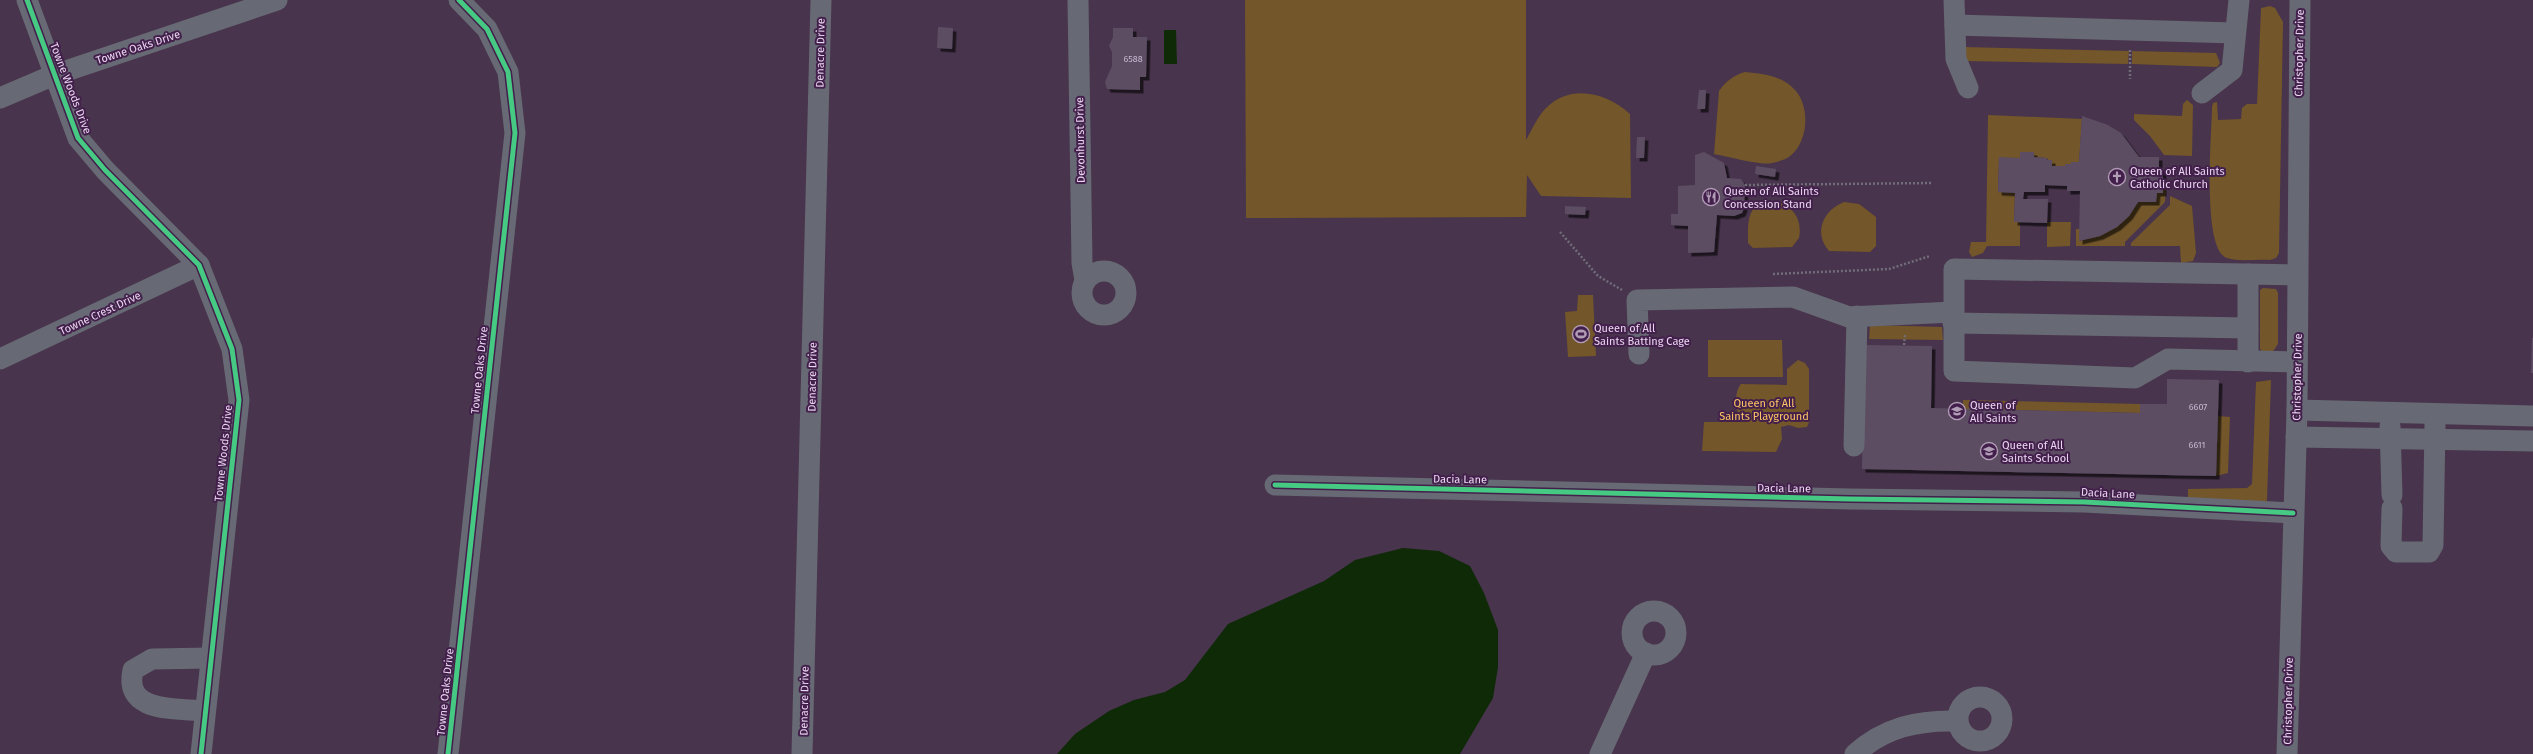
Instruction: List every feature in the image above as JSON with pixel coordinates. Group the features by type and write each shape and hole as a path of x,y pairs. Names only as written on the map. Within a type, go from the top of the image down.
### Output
{"street":[{"name":"Towne Woods Drive","path":"27,0 78,138 105,170 199,265 232,349 239,400 204,711 201,754"},
{"name":"Towne Oaks Drive","path":"0,98 54,75 277,0"},
{"name":"Denacre Drive","path":"802,754 821,0"},
{"name":"Devonhurst Drive","path":"1078,0 1082,263 1085,280"},
{"path":"1954,0 1956,59 1968,88"},
{"path":"2202,93 2232,70 2239,0"},
{"name":"Christopher Drive","path":"2287,754 2297,410 2300,0"},
{"name":"Towne Oaks Drive","path":"448,754 515,133 508,72 486,29 462,1"},
{"path":"1955,26 2235,33"},
{"name":"Towne Crest Drive","path":"0,359 199,265"},
{"path":"2297,275 1954,269 1953,317 1954,371 2136,378 2168,359 2297,362"},
{"path":"2248,274 2248,362"},
{"path":"1639,354 1637,300 1793,297 1849,317 1953,317 2248,328"},
{"path":"1854,446 1857,316"},
{"path":"2297,410 2533,416"},
{"path":"2390,413 2392,501 2391,546 2396,552 2429,552 2433,546 2436,414"},
{"path":"2296,437 2533,442"},
{"name":"Dacia Lane","path":"1275,485 1850,499 2084,502 2293,513"},
{"path":"1600,754 1646,653"},
{"path":"204,711 150,705 138,700 132,691 131,679 133,670 152,659 211,658"},
{"path":"1855,754 1870,741 1903,726 1934,720 1958,721"}],"path":[{"path":"2130,49 2130,79"},
{"path":"1745,185 1933,183"},
{"path":"1560,232 1598,276 1628,294"},
{"path":"1773,274 1888,269 1930,256"}],"green space":[{"path":"1245,0 1526,0 1526,140 1537,119 1546,108 1556,100 1566,95 1578,93 1589,94 1600,96 1611,101 1630,114 1631,198 1541,196 1527,175 1526,217 1246,218"},
{"path":"2270,6 2275,8 2283,22 2279,253 2276,258 2270,260 2232,259 2227,258 2219,250 2214,234 2211,213 2210,163 2212,107 2213,103 2217,102 2218,120 2241,119 2242,108 2247,104 2257,104 2261,8"},
{"path":"1964,47 2129,51 2128,64 1964,61"},
{"path":"2132,51 2216,53 2220,63 2217,67 2132,64"},
{"path":"1745,72 1782,80 1793,88 1799,95 1805,113 1804,133 1801,143 1796,151 1789,157 1767,164 1714,154 1719,91 1730,79"},
{"path":"2187,100 2193,105 2192,156 2164,155 2150,136 2134,120 2134,114 2182,116 2183,104"},
{"path":"1988,115 2082,119 2079,162 2065,164 2065,166 2052,166 2047,158 2034,157 2033,152 2020,152 2020,158 1999,158 1998,192 2015,193 2014,222 2020,222 2020,246 1987,246 1983,253 1972,257 1969,252 1971,242 1986,242"},
{"path":"2163,187 2166,187 2165,202 2125,242 2125,246 2076,246 2076,229 2080,229 2080,241 2106,232 2114,228 2127,217 2138,202 2156,202 2157,193 2163,192"},
{"path":"2170,196 2192,206 2196,253 2193,261 2181,263 2180,246 2131,246 2131,243 2170,205"},
{"path":"1771,201 1785,205 1797,218 1800,231 1799,238 1792,247 1753,248 1748,243 1750,215 1757,206"},
{"path":"1844,202 1859,204 1876,217 1876,246 1870,252 1829,251 1824,244 1821,230 1826,216 1831,210"},
{"path":"2047,222 2071,222 2070,246 2047,247"},
{"path":"2263,288 2276,289 2278,293 2278,344 2272,353 2264,353 2260,349 2260,290"},
{"name":"Queen of All Saints Batting Cage","path":"1578,295 1593,295 1596,356 1568,357 1565,312 1577,311"},
{"path":"1870,325 1942,327 1943,340 1869,339"},
{"path":"1708,340 1782,340 1783,377 1708,377"},
{"name":"Queen of All Saints Playground","path":"1798,360 1805,363 1809,369 1809,422 1807,427 1798,428 1789,425 1781,427 1782,439 1776,452 1702,451 1704,422 1742,422 1738,414 1736,403 1738,388 1741,384 1787,385 1787,369"},
{"path":"2271,380 2267,500 2263,505 2188,502 2188,489 2247,488 2252,484 2256,382"},
{"path":"1963,400 2140,404 2140,413 1963,409"},
{"path":"2218,416 2230,417 2228,473 2216,476"}],"shaded area":[{"path":"1164,30 1176,30 1177,64 1164,64"},
{"path":"1403,548 1439,551 1470,566 1484,593 1498,630 1498,667 1493,698 1460,754 1057,754 1075,734 1109,711 1134,700 1165,692 1185,680 1228,624 1324,581 1355,560"}],"building":[{"path":"938,27 953,28 952,49 937,48"},
{"path":"1113,28 1133,28 1133,37 1147,37 1146,77 1140,77 1140,90 1107,89 1105,82 1112,66 1112,52 1109,46 1113,37"},
{"path":"1699,90 1706,90 1705,109 1697,109"},
{"name":"Queen of All Saints Catholic Church","path":"2082,116 2108,125 2121,133 2139,157 2159,157 2159,168 2163,168 2163,193 2157,193 2156,202 2138,202 2129,216 2117,227 2100,236 2079,241 2080,191 2067,191 2067,186 2045,185 2045,192 2024,192 2023,199 2048,199 2047,223 2014,222 2015,193 1998,192 1999,157 2020,158 2020,152 2034,152 2034,157 2052,160 2052,166 2065,166 2065,164 2071,164 2071,162 2079,162"},
{"path":"1637,137 1645,137 1644,158 1636,158"},
{"name":"Queen of All Saints Concession Stand","path":"1704,152 1724,163 1727,178 1741,179 1745,185 1744,208 1742,213 1734,216 1717,215 1714,252 1688,253 1688,226 1671,225 1671,214 1678,214 1678,186 1695,185 1695,155"},
{"path":"1756,166 1776,169 1775,177 1755,174"},
{"path":"1565,206 1586,207 1585,215 1565,214"},
{"path":"2532,338 2533,373 2531,373"},
{"name":"Queen of All Saints","path":"1864,345 1932,346 1931,408 2140,413 2140,404 2167,404 2167,379 2219,380 2216,476 1862,469"}],"cycle path":[{"path":"27,0 78,138 105,170 199,265 232,349 239,400 201,754"},
{"path":"448,754 515,133 508,72 487,29 459,0"},
{"path":"1275,485 1850,499 2084,502 2293,513"}],"place":[{"name":"Queen of All Saints Catholic Church","path":"2117,177"},
{"name":"Queen of All Saints Concession Stand","path":"1711,197"},
{"name":"Queen of All Saints Batting Cage","path":"1581,334"},
{"name":"Queen of All Saints","path":"1957,411"},
{"name":"Queen of All Saints School","path":"1989,451"}]}
